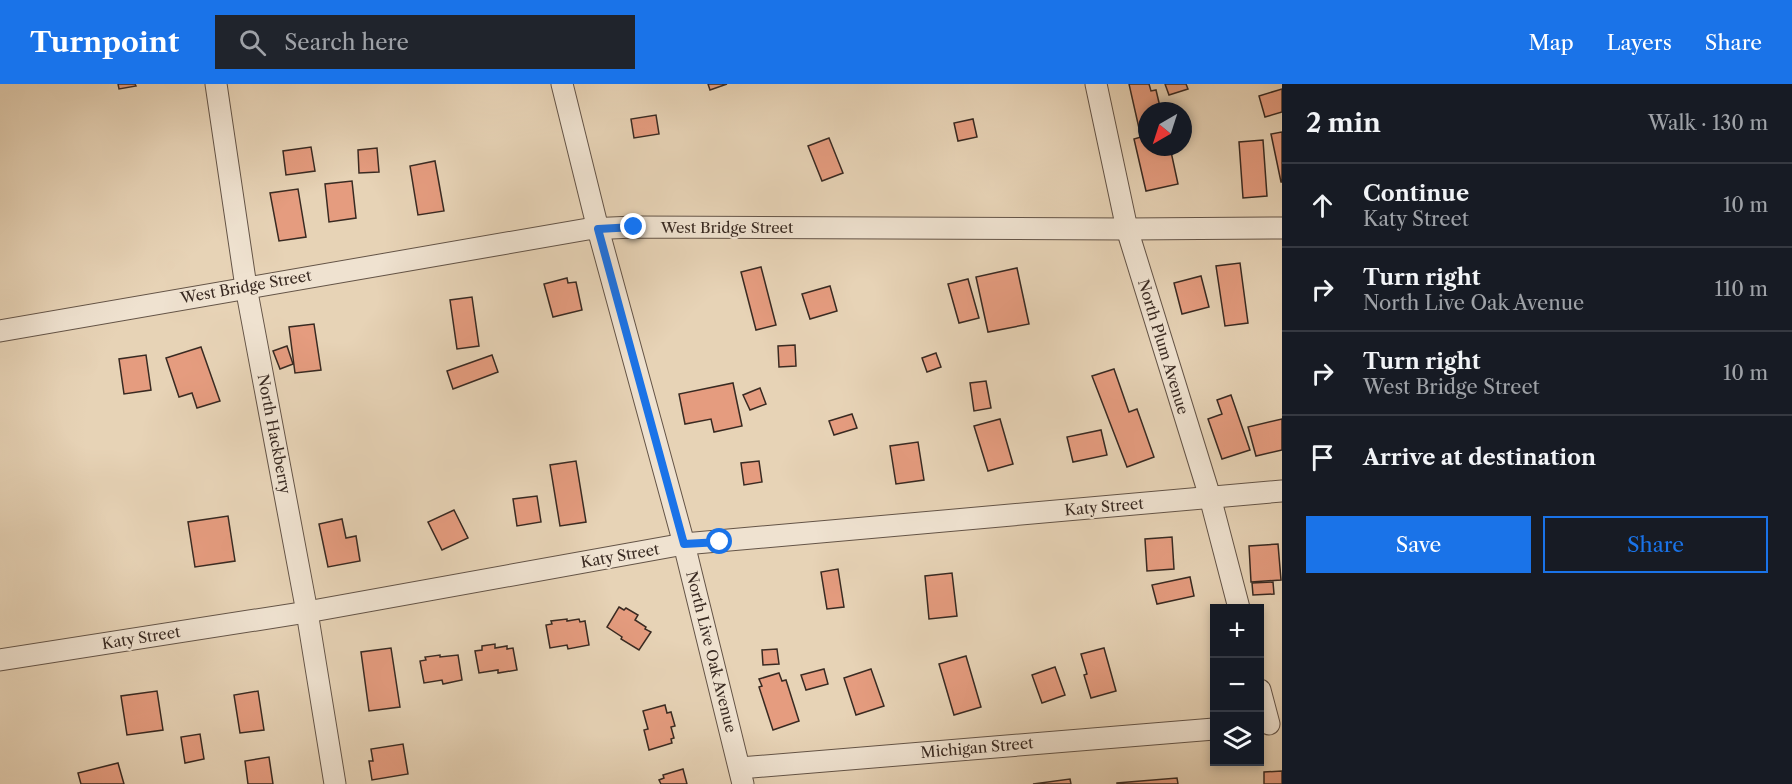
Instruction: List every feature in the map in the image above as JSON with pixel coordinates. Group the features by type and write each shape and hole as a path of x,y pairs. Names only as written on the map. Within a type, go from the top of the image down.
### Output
{"street":[{"name":"North Hackberry","path":"216,84 246,287 307,612 335,784"},
{"name":"North Live Oak Avenue","path":"562,84 598,229 684,544 742,776"},
{"name":"North Plum Avenue","path":"1096,84 1127,229 1210,497 1238,604"},
{"name":"West Bridge Street","path":"0,331 588,229 645,227 1282,228"},
{"name":"Katy Street","path":"0,660 307,612 684,544 1282,491"},
{"path":"1264,704 1270,725"},
{"name":"Michigan Street","path":"742,776 1210,729"},
{"path":"742,776 756,784"}],"building":[{"path":"118,84 135,84 136,86 119,89"},
{"path":"708,84 727,84 710,90"},
{"path":"1129,84 1149,84 1151,91 1156,90 1159,102 1138,102 1138,124"},
{"path":"1165,84 1186,84 1188,89 1169,95"},
{"path":"1282,89 1282,112 1265,117 1259,96"},
{"path":"656,115 659,134 634,138 631,119"},
{"path":"973,119 977,137 958,141 954,123"},
{"path":"1282,132 1282,182 1281,182 1271,134"},
{"path":"829,138 843,173 822,181 808,146"},
{"path":"1138,138 1138,156 1172,156 1178,184 1146,191 1134,139"},
{"path":"1263,140 1267,196 1243,198 1239,142"},
{"path":"311,147 315,171 286,175 283,151"},
{"path":"377,148 379,172 359,173 358,150"},
{"path":"435,161 444,211 418,215 410,166"},
{"path":"352,181 356,218 329,222 325,184"},
{"path":"298,189 306,237 279,241 270,193"},
{"path":"1240,263 1248,323 1225,326 1216,266"},
{"path":"761,267 776,325 756,330 741,272"},
{"path":"1017,268 1029,324 988,332 976,277"},
{"path":"1201,276 1209,307 1182,314 1174,283"},
{"path":"567,278 568,283 576,282 582,310 553,317 544,284"},
{"path":"968,279 979,318 959,323 948,284"},
{"path":"830,286 837,311 810,319 802,294"},
{"path":"472,297 479,346 457,349 450,300"},
{"path":"314,324 321,370 295,373 289,327"},
{"path":"795,345 796,366 779,367 778,346"},
{"path":"287,346 293,364 280,369 273,351"},
{"path":"201,347 220,401 197,408 192,393 179,397 166,358"},
{"path":"936,353 941,367 927,372 922,358"},
{"path":"146,355 151,390 124,394 119,359"},
{"path":"492,355 498,372 453,389 447,371"},
{"path":"1114,369 1129,412 1137,409 1154,457 1127,467 1092,376"},
{"path":"986,381 991,408 974,411 970,383"},
{"path":"733,383 742,426 714,432 711,419 685,424 679,394"},
{"path":"760,388 766,404 750,410 743,395"},
{"path":"1231,395 1250,450 1222,459 1208,419 1222,414 1217,400"},
{"path":"852,414 857,428 834,435 829,421"},
{"path":"1000,419 1013,464 988,471 974,426"},
{"path":"1282,419 1282,450 1256,456 1248,427"},
{"path":"1101,430 1107,455 1073,462 1067,437"},
{"path":"918,442 924,480 896,484 890,446"},
{"path":"576,461 586,522 560,526 550,465"},
{"path":"759,461 762,482 744,485 741,463"},
{"path":"537,496 541,522 517,526 513,499"},
{"path":"454,510 468,538 442,550 428,522"},
{"path":"228,516 235,561 195,567 188,522"},
{"path":"342,519 346,538 356,536 360,561 328,567 319,524"},
{"path":"1172,537 1174,569 1147,571 1145,539"},
{"path":"1278,544 1281,580 1251,582 1249,546"},
{"path":"838,569 844,607 827,609 821,572"},
{"path":"952,573 957,616 929,619 925,576"},
{"path":"1190,577 1194,596 1157,604 1152,585"},
{"path":"1273,582 1274,594 1253,595 1252,583"},
{"path":"619,607 638,615 635,620 651,632 639,650 607,627"},
{"path":"567,619 567,621 579,619 580,622 585,621 589,645 568,649 567,645 550,648 546,625 552,624 551,621"},
{"path":"495,644 495,648 507,646 507,649 513,648 517,670 479,673 475,651 482,650 482,646"},
{"path":"391,648 400,707 369,711 361,652"},
{"path":"1104,648 1116,691 1091,698 1081,654"},
{"path":"777,649 779,664 763,665 762,650"},
{"path":"440,655 440,657 458,655 462,680 443,684 442,680 424,683 420,661 426,660 425,657"},
{"path":"966,656 981,707 954,715 939,664"},
{"path":"1055,667 1065,695 1042,703 1032,675"},
{"path":"824,669 828,684 806,690 801,675"},
{"path":"871,669 884,706 856,715 844,678"},
{"path":"779,673 782,681 786,680 799,721 773,730 759,687 762,686 759,679"},
{"path":"157,691 163,730 127,735 121,696"},
{"path":"258,691 264,730 240,733 234,695"},
{"path":"665,705 667,713 671,712 675,726 671,727 674,738 671,739 672,743 649,750 644,730 648,729 643,711"},
{"path":"200,734 204,759 185,763 181,737"},
{"path":"403,744 408,774 372,780 369,761 373,761 371,749"},
{"path":"269,757 273,784 248,784 245,761"},
{"path":"118,763 124,784 81,784 78,773"},
{"path":"683,769 687,784 661,784 659,780 664,778 663,775"},
{"path":"1282,771 1282,784 1264,784 1264,772"},
{"path":"1177,778 1178,784 1117,784 1117,783"},
{"path":"1070,779 1071,784 1033,784"}],"route":[{"path":"634,227 598,229 684,544 720,542"}]}
